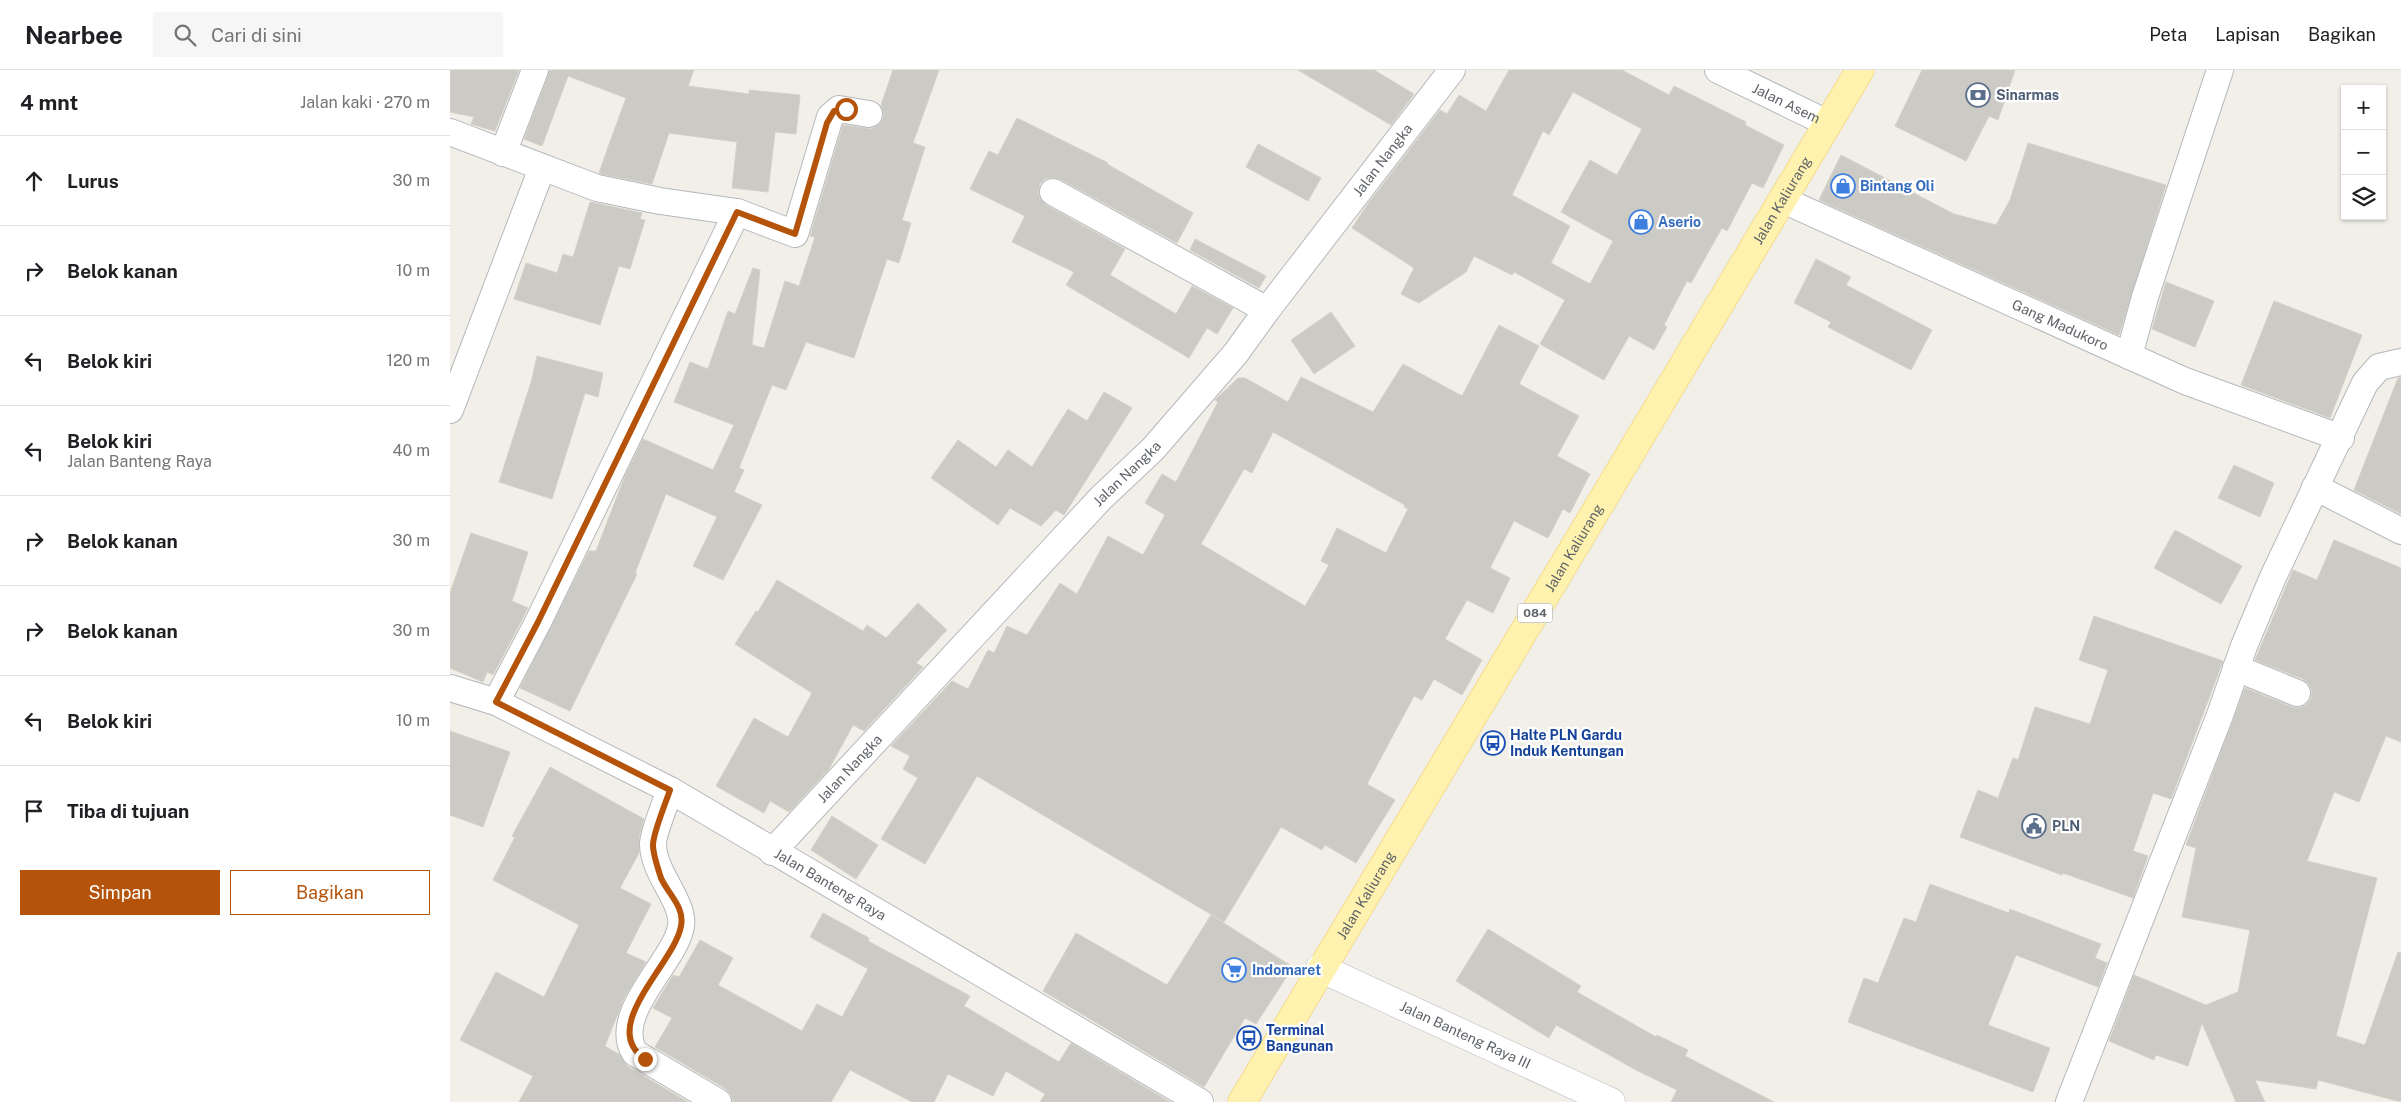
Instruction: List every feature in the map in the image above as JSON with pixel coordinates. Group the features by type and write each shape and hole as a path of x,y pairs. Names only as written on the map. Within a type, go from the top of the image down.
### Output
{"main road":[{"name":"Jalan Kaliurang","path":"1242,1102 1320,968 1784,200 1860,70"}],"street":[{"path":"503,152 535,70"},
{"name":"Jalan Nangka","path":"772,852 1100,498 1153,449 1236,353 1266,310 1452,70"},
{"name":"Jalan Asem","path":"1721,70 1828,123"},
{"path":"2128,356 2220,70"},
{"path":"450,132 597,188 660,201 737,212 795,234 830,117 839,109 869,114"},
{"path":"450,410 542,168"},
{"path":"1053,192 1266,310"},
{"name":"Gang Madukoro","path":"1784,200 2185,381 2341,438"},
{"path":"496,702 538,622 737,212"},
{"path":"2069,1102 2236,668 2273,577 2315,487 2341,438 2365,383 2379,366 2401,362"},
{"path":"2315,487 2401,532"},
{"path":"2236,668 2298,693"},
{"name":"Jalan Banteng Raya","path":"450,688 496,702 670,790 772,852 1200,1102"},
{"path":"670,790 653,844 662,878 680,908 681,926 676,942 654,974 636,1010 629,1026 629,1039 635,1053 718,1102"},
{"name":"Jalan Banteng Raya III","path":"1320,968 1611,1102"}],"building":[{"path":"450,70 519,70 495,131 471,124 474,117 450,112"},
{"path":"550,70 694,70 688,86 749,94 749,90 800,95 796,134 775,132 768,192 732,188 737,142 669,133 652,184 601,174 599,173 626,98 568,76 542,146 524,139"},
{"path":"893,70 939,70 913,143 925,147 902,220 911,223 899,263 887,259 854,358 806,342 786,390 772,385 739,468 744,470 734,492 762,505 723,580 693,566 717,517 666,494 635,573 637,574 570,711 520,688 589,551 596,551 625,476 643,439 713,470 734,425 674,402 690,362 708,369 728,311 735,314 753,268 760,270 752,345 764,348 785,281 799,286 815,237 810,236 843,125 872,129 880,124 884,116 881,105"},
{"path":"1298,70 1374,70 1414,94 1391,125"},
{"path":"1509,70 1622,70 1669,95 1674,86 1746,122 1745,125 1784,145 1763,188 1752,183 1727,231 1722,228 1691,283 1687,281 1664,325 1667,327 1654,350 1629,336 1604,380 1540,344 1565,300 1514,272 1512,275 1474,256 1466,272 1419,303 1401,294 1414,268 1352,228 1367,205 1440,110 1447,114 1459,95 1486,111","holes":["1573,92 1642,129 1617,175 1590,160 1561,212 1613,241 1590,284 1551,263 1570,226 1512,195 1543,131 1549,135"]},
{"path":"1922,70 2015,70 1998,120 1989,116 1966,161 1895,126"},
{"path":"1017,118 1108,163 1193,213 1177,243 1060,179 1052,177 1045,179 1040,184 1038,192 1040,199 1046,205 1125,249 1110,275 1176,314 1192,286 1233,308 1217,334 1207,328 1189,358 1066,285 1074,272 1012,242 1025,216 970,189 989,151 998,155"},
{"path":"2028,143 2166,185 2119,335 1819,200 1841,155 1954,214 1996,225 2010,200"},
{"path":"1258,144 1321,178 1308,201 1246,167"},
{"path":"590,202 642,213 640,219 645,220 630,269 619,266 600,325 514,299 526,263 557,273 563,254 573,257"},
{"path":"1195,239 1266,276 1259,288 1190,250"},
{"path":"1816,259 1851,277 1846,285 1932,330 1911,370 1828,327 1831,322 1794,303"},
{"path":"2166,282 2214,301 2195,347 2152,329"},
{"path":"2274,301 2362,335 2330,418 2241,385"},
{"path":"1331,312 1355,346 1314,374 1291,340"},
{"path":"1499,325 1539,346 1519,384 1579,416 1557,456 1590,474 1570,513 1563,509 1548,538 1514,521 1490,568 1510,578 1493,613 1467,600 1445,639 1482,660 1462,695 1434,679 1422,700 1414,696 1367,784 1395,800 1356,863 1325,845 1322,850 1281,827 1224,922 977,776 925,864 881,839 918,778 903,769 910,756 891,746 952,681 968,689 988,650 994,653 1007,626 1027,635 1060,583 1077,594 1108,536 1143,555 1165,515 1145,503 1162,474 1176,482 1218,402 1215,400 1238,378 1245,378 1288,402 1301,377 1373,412 1403,364 1462,396","holes":["1273,432 1405,505 1404,507 1408,509 1386,553 1337,528 1321,561 1329,565 1305,606 1201,544 1244,469 1252,473"]},
{"path":"537,356 603,373 598,397 585,393 552,499 499,482 532,379"},
{"path":"2401,377 2401,514 2354,490 2398,378"},
{"path":"1104,392 1132,408 1064,515 1056,510 1041,526 1010,508 998,525 931,478 958,440 996,467 1008,450 1032,467 1068,409 1087,421"},
{"path":"2234,465 2274,483 2260,517 2218,498"},
{"path":"2175,530 2242,566 2221,604 2154,568"},
{"path":"471,533 528,552 512,601 528,608 493,675 487,672 483,682 450,668 450,593"},
{"path":"2334,540 2401,568 2401,742 2386,736 2359,802 2334,792 2307,861 2377,878 2336,1036 2365,1045 2398,952 2401,953 2401,1102 2318,1080 2316,1089 2255,1080 2265,1102 2236,1102 2202,1023 2188,1066 2156,1055 2154,1060 2109,1041 2134,975 2206,1005 2238,992 2250,930 2182,917 2196,848 2186,845 2245,688 2292,707 2299,708 2306,705 2311,699 2312,691 2309,684 2303,679 2255,660 2293,570 2317,580"},
{"path":"777,580 863,631 867,625 886,638 918,603 947,630 916,663 923,667 864,731 853,725 829,769 789,812 770,801 764,813 716,786 754,718 788,737 812,693 735,644 756,611 758,612"},
{"path":"2094,616 2223,661 2171,799 2153,793 2133,851 2148,856 2133,898 2063,873 2062,875 1960,837 1978,790 1998,798 2013,758 2018,760 2035,707 2090,724 2108,670 2079,660"},
{"path":"450,731 510,752 483,827 450,815"},
{"path":"550,767 644,819 639,837 639,853 620,888 651,904 626,953 646,962 624,998 605,1046 620,1055 627,1066 688,1102 519,1102 533,1076 460,1040 496,972 544,997 579,925 493,880 515,837 512,836"},
{"path":"832,816 878,845 856,879 811,850"},
{"path":"1930,884 2009,913 2010,909 2101,944 2095,958 2107,963 2098,987 2016,955 1988,1025 2050,1048 2033,1092 1848,1022 1864,978 1878,983 1904,918 1916,922"},
{"path":"823,913 869,938 868,941 970,996 964,1006 1059,1062 1071,1043 1170,1102 1040,1102 1045,1094 1006,1071 993,1096 948,1074 934,1102 912,1102 850,1070 831,1102 733,1102 731,1095 726,1089 655,1047 672,1018 653,1008 673,975 679,977 700,940 733,958 718,985 802,1031 817,1004 842,1017 868,969 810,937"},
{"path":"1211,915 1293,967 1256,1024 1245,1018 1204,1087 1043,991 1076,933 1167,985"},
{"path":"1488,929 1581,986 1577,992 1656,1037 1657,1035 1688,1050 1685,1056 1774,1102 1671,1102 1677,1090 1636,1070 1556,1025 1549,1038 1456,981"}],"place":[{"name":"Sinarmas","path":"1978,95"},
{"name":"Bintang Oli","path":"1843,186"},
{"name":"Aserio","path":"1641,222"},
{"name":"Halte PLN Gardu Induk Kentungan","path":"1493,743"},
{"name":"PLN","path":"2034,826"},
{"name":"Indomaret","path":"1234,970"},
{"name":"Terminal Bangunan","path":"1249,1038"}],"route":[{"path":"645,1059 635,1053 630,1046 629,1026 654,974 676,942 681,926 680,908 662,878 653,844 670,790 496,702 538,622 737,212 795,234 827,123 834,111 846,109"}]}
